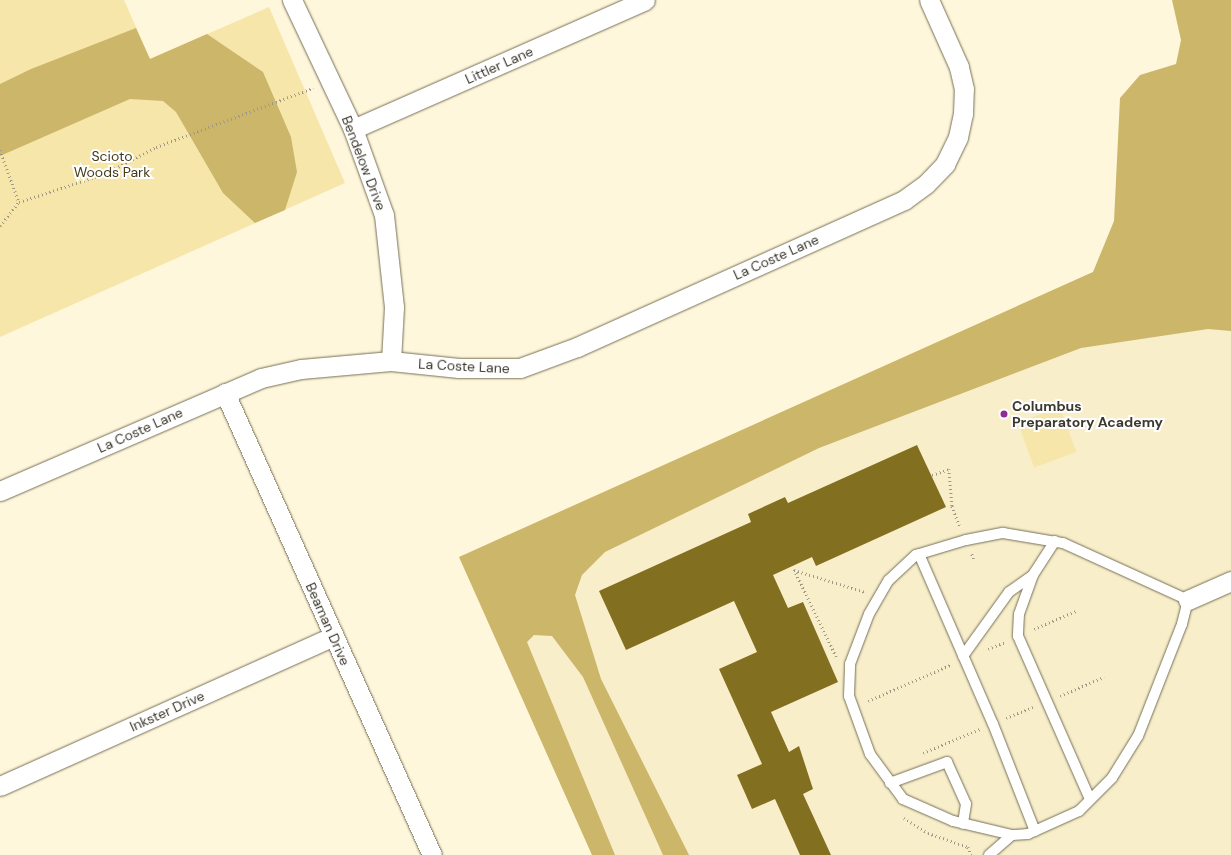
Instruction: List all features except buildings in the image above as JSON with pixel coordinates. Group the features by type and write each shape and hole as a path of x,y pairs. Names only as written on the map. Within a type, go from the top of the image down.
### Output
{"street":[{"name":"Bendelow Drive","path":"292,0 353,129 384,215 394,307 391,361"},
{"name":"Littler Lane","path":"353,129 645,0"},
{"name":"La Coste Lane","path":"0,491 261,378 301,370 391,361 459,368 520,368 577,347 904,200 926,184 944,164 958,137 963,114 964,89 947,36 929,0"},
{"name":"Beaman Drive","path":"225,393 432,855"},
{"path":"1188,600 1231,581"},
{"name":"Inkster Drive","path":"0,786 334,636"}],"lane":[{"path":"1003,533 1054,541 1188,600 1182,624 1138,736 1112,778 1079,811 1035,831 1012,836 962,824 904,799 890,783 870,754 850,700 850,664 869,614 889,580 919,554 966,540 1003,533"},
{"path":"1054,541 1033,575 1019,614 1018,636 1090,800"},
{"path":"919,554 1035,831"},
{"path":"962,656 1009,592 1033,575"},
{"path":"890,783 947,762 966,804 962,824"},
{"path":"989,855 1012,836"}],"path":[{"path":"0,226 19,202 104,174 156,147 330,82"},
{"path":"0,150 19,202"},
{"path":"932,475 949,469 952,506 974,559"},
{"path":"840,649 840,664 794,570 867,593"},
{"path":"862,598 871,586"}],"shaded area":[{"path":"1172,0 1231,0 1231,331 1208,329 1081,348 819,448 605,552 582,575 575,595 601,679 689,855 663,855 583,677 552,636 534,635 527,642 615,855 592,855 459,557 1093,272 1114,221 1120,98 1140,75 1176,64 1181,40"},
{"path":"136,28 150,59 207,34 263,72 291,137 297,172 285,210 255,223 223,193 176,112 163,101 130,99 0,156 0,84 31,69"},
{"name":"Columbus Preparatory Academy","path":"1231,210 1231,855 592,855 459,557"}],"green space":[{"name":"Scioto Woods Park","path":"0,0 124,0 150,59 269,7 345,183 0,337"},
{"path":"1060,407 1076,452 1034,467 1018,422"}],"place":[{"name":"Columbus Preparatory Academy","path":"1004,414"}]}
